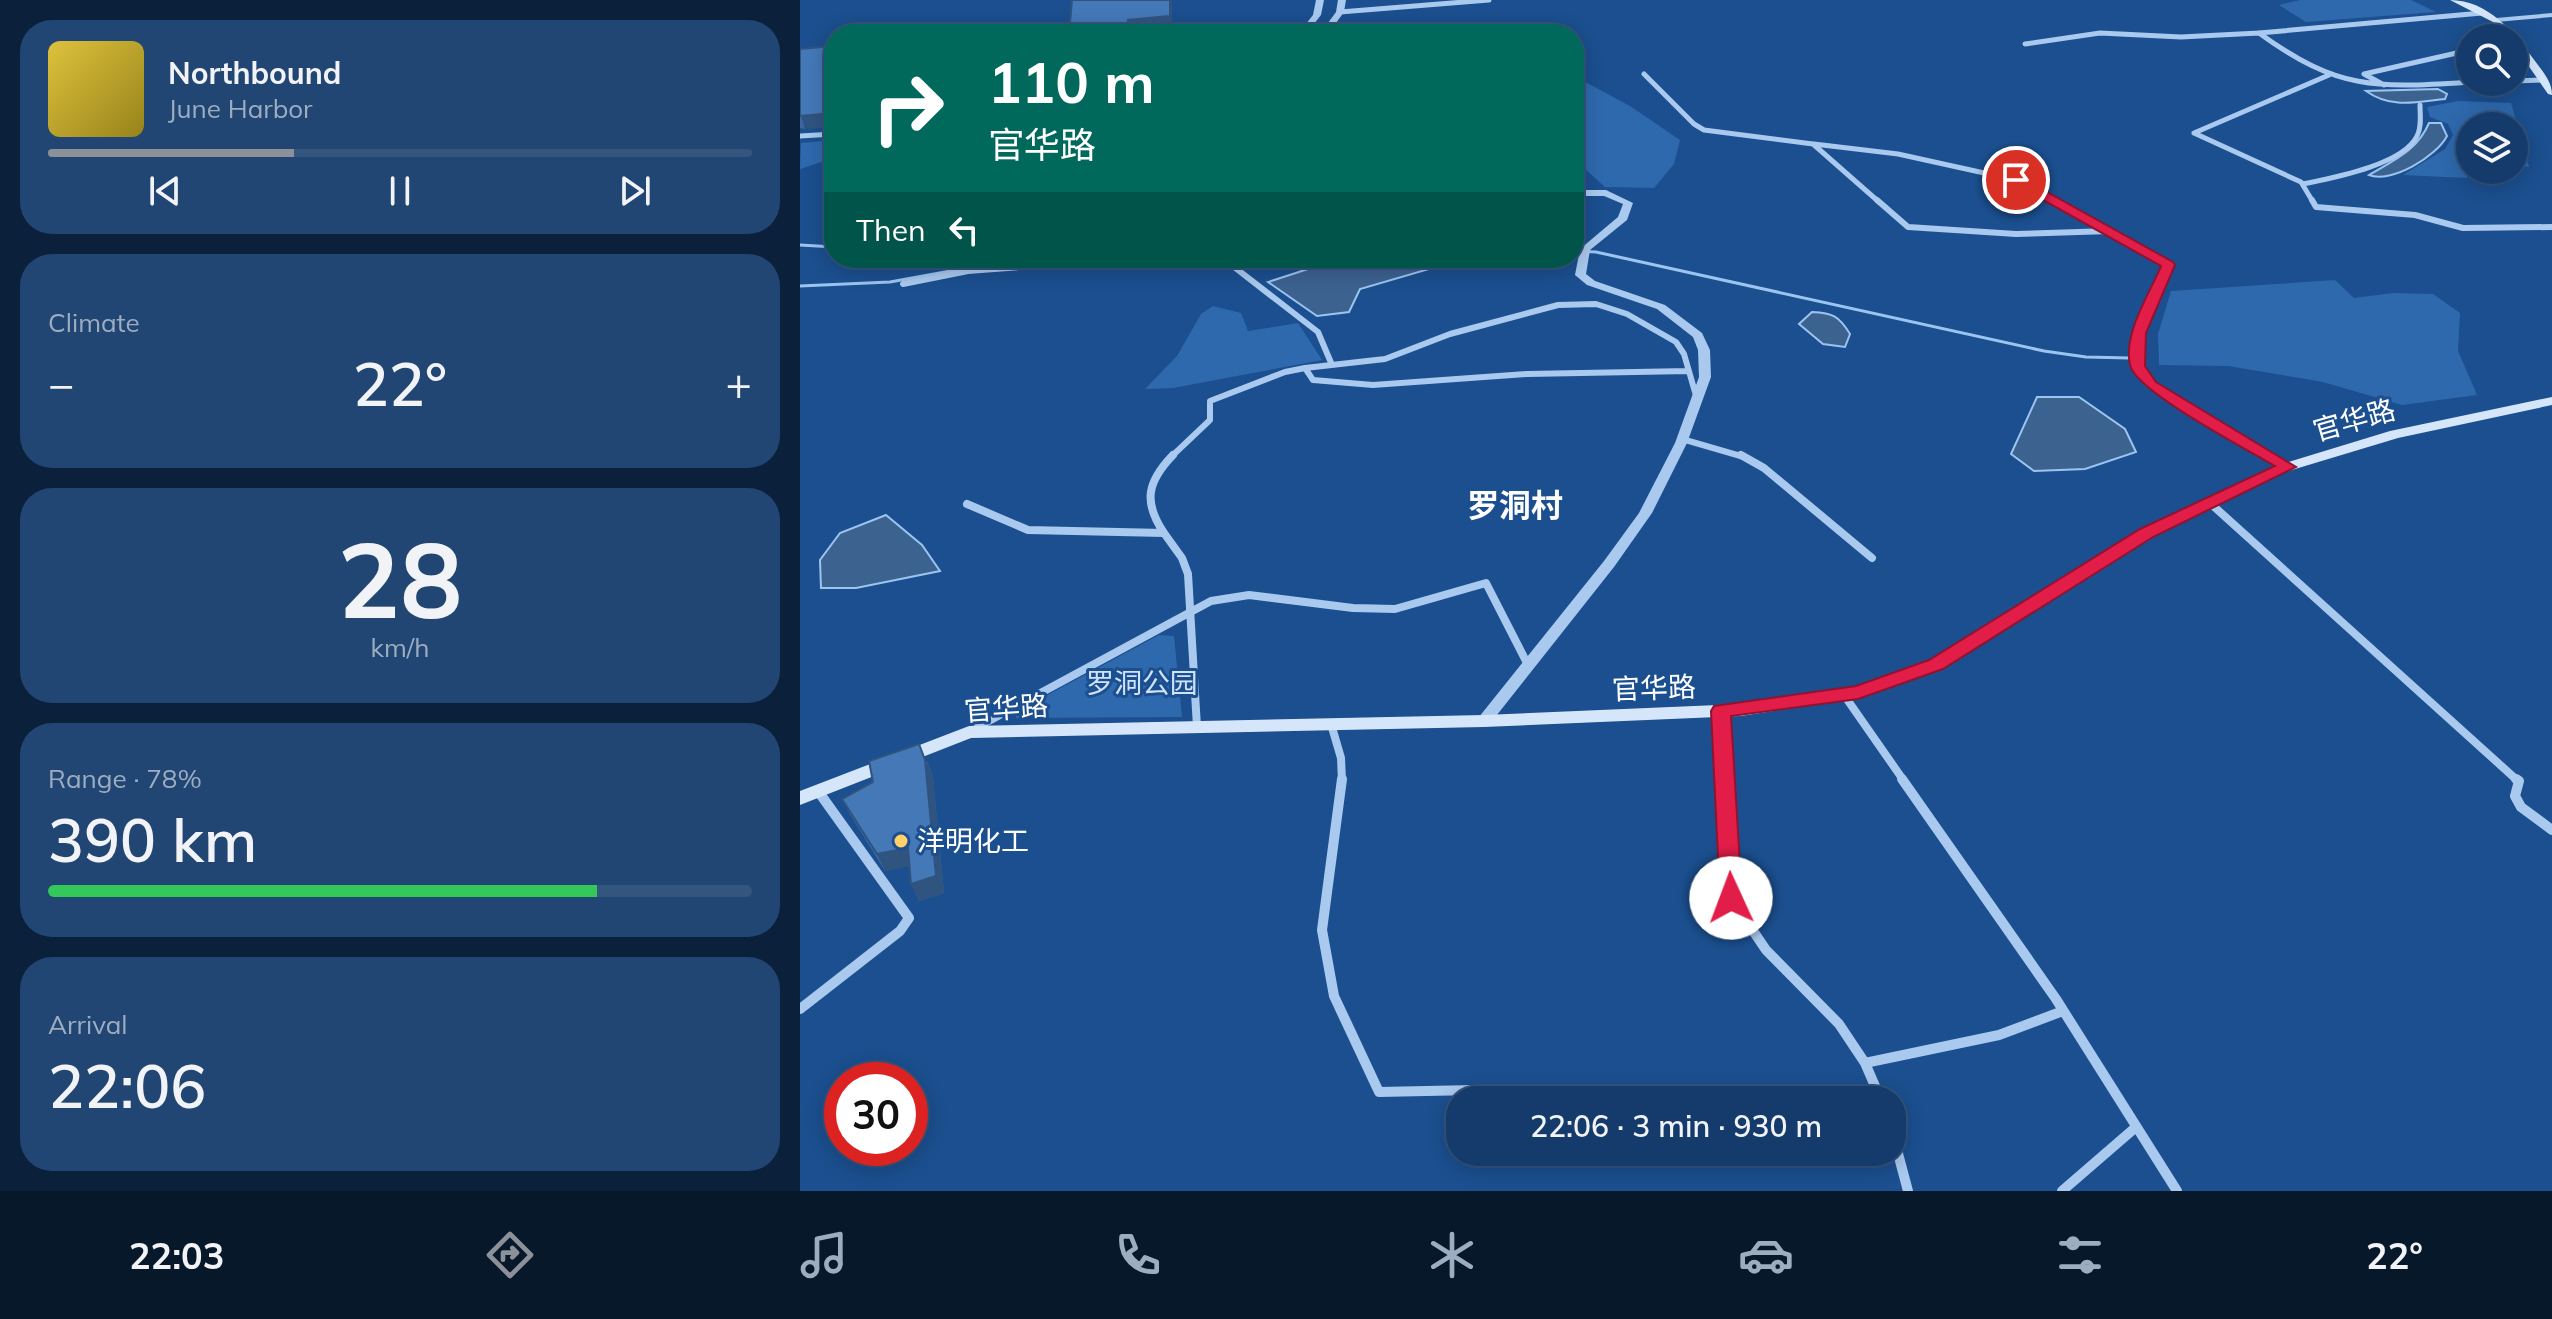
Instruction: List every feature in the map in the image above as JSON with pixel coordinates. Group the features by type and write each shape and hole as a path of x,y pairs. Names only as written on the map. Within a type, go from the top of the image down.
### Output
{"main road":[{"path":"2454,0 2498,22"},
{"path":"2528,59 2552,92"},
{"name":"官华路","path":"800,798 969,732 1484,721 1721,711 1844,695 1936,665 2146,533 2288,467 2395,434 2552,401"}],"street":[{"path":"1310,24 1317,15 1320,0"},
{"path":"1331,24 1340,12 1342,0"},
{"path":"1340,12 1489,0"},
{"path":"2025,44 2100,33 2181,37 2259,33 2482,13"},
{"path":"2498,22 2552,17"},
{"path":"2259,33 2309,68 2364,86 2456,83"},
{"path":"2386,87 2364,74 2456,53"},
{"path":"1644,74 1694,124 1704,130 1898,154 2016,180 2169,265 2139,333 2137,367 2151,385 2288,467"},
{"path":"2329,75 2194,133 2303,184 2335,179 2374,164 2412,143 2419,130 2420,105"},
{"path":"2528,81 2544,80"},
{"path":"800,136 824,135"},
{"path":"1813,144 1908,227 2016,234 2110,231"},
{"path":"2303,184 2316,207 2415,215 2463,228 2552,227"},
{"path":"1584,193 1606,193 1628,203 1623,218 1584,251"},
{"path":"903,284 968,271 1007,268"},
{"path":"1235,268 1318,332 1332,365"},
{"path":"1484,721 1609,564 1645,513 1682,439 1705,377 1704,350 1698,335 1661,307 1591,283 1580,275 1581,268"},
{"path":"1197,727 1188,574 1182,558 1151,511 1150,493 1162,466 1210,420 1210,401 1285,372 1385,359 1450,334 1558,305 1596,304 1627,314 1676,342 1697,399"},
{"path":"1305,368 1313,380 1336,385 1384,386 1533,374 1689,371"},
{"path":"1682,439 1740,454 1764,468 1872,558"},
{"path":"2210,503 2519,781 2515,796 2521,807 2552,830"},
{"path":"967,504 1028,530 1164,533"},
{"path":"969,732 1211,601 1249,595 1353,608 1395,609 1486,583 1528,665"},
{"path":"1844,695 2063,1011 2177,1191"},
{"path":"1721,711 1731,898 1766,950 1839,1024 1865,1063 1875,1086"},
{"path":"1331,724 1341,758 1342,787 1322,930 1334,996 1379,1092 1446,1091"},
{"path":"800,1009 900,931 909,918 818,791"},
{"path":"1865,1063 1999,1035 2063,1011"},
{"path":"2062,1191 2136,1127"},
{"path":"1903,1166 1908,1191"}],"green space":[{"path":"2300,0 2411,0 2436,12 2306,22 2279,5"},
{"path":"1584,81 1630,106 1680,140 1674,164 1654,188 1605,187 1584,168"},
{"path":"2458,101 2511,103 2514,112 2456,112 2456,177 2403,175 2445,149 2453,135 2448,124 2430,117 2427,107"},
{"path":"824,141 824,161 800,169 801,143"},
{"path":"2335,280 2354,298 2393,293 2433,294 2460,313 2458,351 2477,395 2402,405 2323,382 2228,366 2159,365 2158,334 2171,291"},
{"path":"1213,306 1241,313 1248,331 1298,323 1322,360 1173,388 1145,389 1177,356 1201,314"},
{"name":"罗洞公园","path":"1159,635 1174,636 1182,717 1016,718 1016,712"}],"shaded area":[{"path":"2438,89 2447,94 2445,99 2404,103 2375,97 2366,91"},
{"path":"2429,123 2441,123 2447,136 2434,152 2401,172 2389,176 2369,175 2411,148"},
{"path":"1311,268 1429,269 1360,289 1349,312 1317,316 1268,282"},
{"path":"1812,312 1830,315 1842,323 1850,334 1845,347 1823,344 1799,324"},
{"path":"2037,397 2079,397 2125,429 2136,452 2085,469 2034,471 2011,454"},
{"path":"886,515 922,545 940,571 856,588 821,588 820,560 840,533"}],"building":[{"path":"1072,0 1170,0 1170,16 1128,20 1128,24 1070,24"},
{"path":"824,47 824,114 800,116 800,49"},
{"name":"洋明化工","path":"919,744 925,760 936,876 911,884 908,848 877,854 842,799 873,782 869,761"}],"waterway":[{"path":"800,245 824,246"},
{"path":"1584,251 2044,351 2086,357 2129,358"},
{"path":"800,286 890,282 967,268"}],"place":[{"name":"洋明化工","path":"901,841"}],"district":[{"name":"罗洞村","path":"1515,506"}],"route":[{"path":"1731,898 1721,711 1858,692 1936,665 2146,533 2288,467 2151,385 2137,367 2139,333 2169,265 2016,180"}]}
